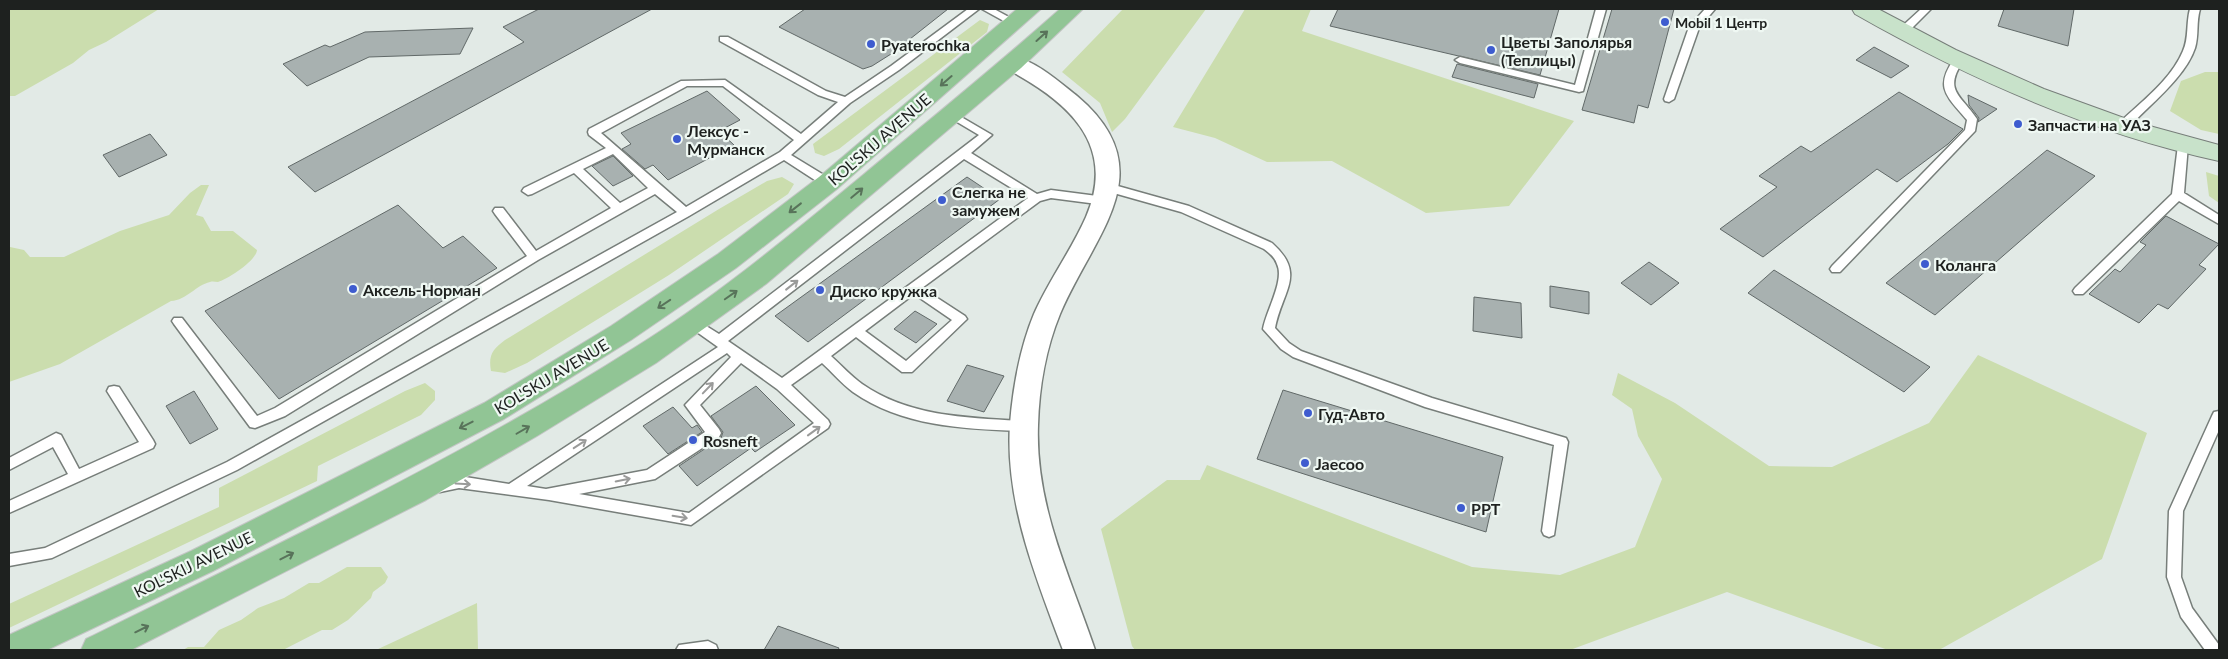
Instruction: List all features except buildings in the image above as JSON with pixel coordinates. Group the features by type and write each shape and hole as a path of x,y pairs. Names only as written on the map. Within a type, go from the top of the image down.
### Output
{"main road":[{"name":"KOL'SKIJ AVENUE","path":"98,650 415,491 527,428 646,355 757,277 1013,63 1072,9"},
{"path":"1863,9 1958,61 2032,92 2123,126 2219,153"},
{"name":"KOL'SKIJ AVENUE","path":"12,650 202,562 494,411 621,333 727,261 828,183 1022,16"},
{"path":"983,50 1013,63"}],"street":[{"path":"1013,63 1076,107 1099,135 1106,164 1106,194 1040,331 1030,378 1024,426 1026,477 1030,495 1048,567 1079,650"}],"lane":[{"path":"9,560 47,554 232,466 685,213 784,154 846,101 895,68 974,9"},
{"path":"987,9 1022,16"},
{"path":"1460,60 1579,89 1601,9"},
{"path":"1668,99 1694,26 1710,9"},
{"path":"1902,32 1926,9"},
{"path":"2123,126 2183,63 2193,37 2192,16 2195,9"},
{"path":"724,39 822,93 846,101"},
{"path":"1836,269 1970,130 1972,119 1951,96 1946,84 1950,72 1958,61"},
{"path":"685,213 656,189 614,149 592,132 685,83 724,83 801,140"},
{"path":"510,490 723,344 987,135 951,114"},
{"path":"2079,291 2178,195 2183,144"},
{"path":"528,191 614,149"},
{"path":"963,153 1036,198"},
{"path":"784,154 828,183"},
{"path":"575,167 619,210"},
{"path":"178,321 255,423 280,412 534,257 656,189"},
{"path":"782,386 1036,198 1051,194 1106,194 1185,210 1268,246 1279,254 1285,263 1286,274 1270,318 1269,329 1285,346 1297,354 1430,404 1561,442 1549,531"},
{"path":"2178,195 2219,220"},
{"path":"499,212 534,257"},
{"path":"856,331 907,368 961,320 914,288"},
{"path":"415,491 459,482 691,519 823,424 782,386 691,322"},
{"path":"822,355 857,388 882,402 910,414 946,421 1024,426"},
{"path":"546,495 650,474 714,433 692,405 740,356"},
{"path":"9,507 148,444 114,390"},
{"path":"2214,650 2186,612 2174,577 2175,530 2176,511 2219,416"},
{"path":"9,464 56,439 76,477"},
{"path":"684,650 708,648 711,650"}],"green space":[{"path":"9,9 159,9 106,42 89,50 73,63 15,96 9,96"},
{"path":"1123,9 1206,9 1125,119 1112,132 1100,103 1062,72"},
{"path":"1245,9 1311,9 1302,31 1574,121 1509,206 1426,213 1332,161 1267,162 1215,138 1173,127"},
{"path":"980,20 989,24 987,32 839,149 824,156 815,153 813,144"},
{"path":"2205,72 2219,72 2219,134 2201,130 2170,111 2181,81"},
{"path":"2206,172 2219,176 2219,203 2209,196"},
{"path":"782,177 794,184 788,194 669,275 527,363 505,373 491,371 490,361 492,353 505,340 719,209 767,181"},
{"path":"201,185 209,185 196,215 203,217 211,231 233,231 257,250 252,259 228,277 218,282 200,286 182,298 171,301 60,364 9,382 9,241 10,247 24,250 30,257 64,257 120,231 169,215 190,193"},
{"path":"1978,355 2147,433 2102,559 1939,650 1888,650 1727,592 1570,650 1135,650 1132,646 1101,529 1167,480 1200,480 1207,465 1472,567 1560,575 1635,547 1662,479 1638,436 1632,409 1612,395 1618,373 1675,403 1769,466 1832,467 1929,423"},
{"path":"425,383 435,391 435,400 421,415 318,466 317,481 9,628 9,604 219,507 219,488 405,391"},
{"path":"347,567 381,567 388,577 385,583 373,592 371,598 348,620 332,630 322,630 283,650 183,650 188,647 204,647 219,630 241,620 258,608 284,598 309,583 319,583"},
{"path":"477,603 478,650 376,650"}],"place":[{"name":"Mobil 1 Центр","path":"1665,22"},
{"name":"Pyaterochka","path":"871,44"},
{"name":"Цветы Заполярья (Теплицы)","path":"1491,50"},
{"name":"Запчасти на УАЗ","path":"2018,124"},
{"name":"Лексус - Мурманск","path":"677,139"},
{"name":"Слегка не замужем","path":"942,200"},
{"name":"Коланга","path":"1925,264"},
{"name":"Аксель-Норман","path":"353,289"},
{"name":"Диско кружка","path":"820,290"},
{"name":"Гуд-Авто","path":"1308,413"},
{"name":"Rosneft","path":"693,440"},
{"name":"Jaecoo","path":"1305,463"},
{"name":"РРТ","path":"1461,508"}]}
